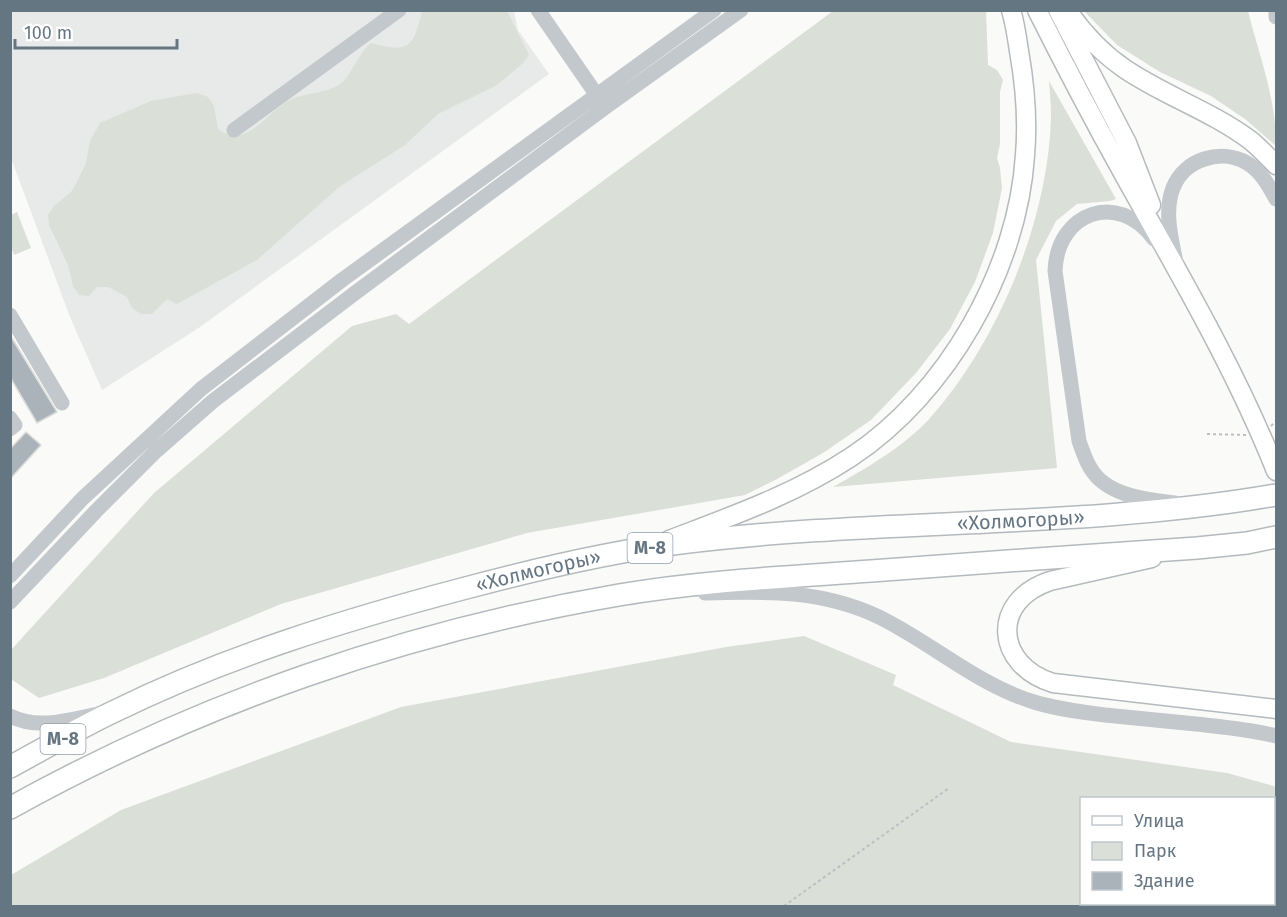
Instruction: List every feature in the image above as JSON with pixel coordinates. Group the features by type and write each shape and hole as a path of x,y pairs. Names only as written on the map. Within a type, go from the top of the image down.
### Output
{"highway":[{"name":"«Холмогоры»","path":"10,767 115,711 235,660 389,608 579,561 678,543 828,529 1056,519 1208,506 1276,495"},
{"name":"«Холмогоры»","path":"10,808 132,746 219,708 309,674 411,643 515,617 621,595 774,577 1197,548 1247,543 1276,537"}],"main road":[{"path":"646,549 799,488 853,456 901,417 946,366 990,292 1015,218 1026,156 1026,90 1011,10"},
{"path":"1036,10 1112,155 1177,271 1262,436 1276,471"},
{"path":"1058,10 1127,143 1177,271"},
{"path":"1067,10 1103,52 1125,69 1212,115 1251,140 1276,165"},
{"path":"1197,548 1036,585 1019,600 1012,611 1008,631 1013,654 1029,673 1053,683 1276,709"}],"street":[{"path":"234,130 377,17 399,10"},
{"path":"538,10 596,94"},
{"path":"10,576 82,499 144,439 201,389 342,280 714,10"},
{"path":"10,602 156,451 213,401 355,293 741,10"},
{"path":"1276,10 1276,16"},
{"path":"1177,271 1169,226 1170,200 1177,180 1195,163 1207,158 1223,156 1236,158 1258,172 1276,199"},
{"path":"1177,271 1141,223 1130,216 1109,212 1088,216 1071,228 1061,243 1055,261 1061,325 1079,441 1093,472 1101,481 1125,493 1144,498 1208,506"},
{"path":"10,315 62,403"},
{"path":"621,595 770,591 815,596 857,608 878,617 992,685 1033,702 1075,711 1237,729 1276,736"},
{"path":"10,716 34,724 49,724 115,711"}],"path":[{"path":"10,196 10,204"},
{"path":"1207,434 1262,436"},
{"path":"784,906 949,788"}],"shaded area":[{"path":"11,11 514,11 518,30 549,74 200,327 102,390 70,317 11,158"}],"green space":[{"path":"422,11 507,11 529,55 497,85 438,114 405,145 339,187 257,260 177,304 167,299 152,314 141,314 132,308 127,297 108,287 97,287 89,296 79,295 73,286 68,265 49,225 48,215 54,206 71,192 77,182 86,163 90,141 100,123 151,101 197,93 208,97 214,106 218,129 239,135 248,132 292,99 342,83 371,43 394,48 407,45 416,33"},
{"path":"833,11 986,11 988,65 997,70 1003,80 1000,92 1000,144 997,158 1002,188 993,233 975,282 950,329 916,373 871,420 823,453 745,495 527,533 281,604 104,678 39,698 11,679 11,650 154,493 352,326 396,314 409,324"},
{"path":"1084,11 1248,11 1274,112 1276,146 1245,119 1211,96 1160,72 1117,45"},
{"path":"1049,81 1116,199 1077,204 1056,221 1036,260 1057,468 833,487 897,447 930,418 955,388 997,317 1015,278 1040,198 1048,157 1051,118"},
{"path":"17,212 31,248 14,255 11,246 11,215"},
{"path":"804,636 896,675 893,685 1011,742 1227,773 1274,786 1276,788 1276,906 11,906 11,875 121,810 401,707 726,647"}],"building":[{"path":"10,335 57,412 37,423 10,377"},
{"path":"26,432 41,445 10,479 10,449"}]}
